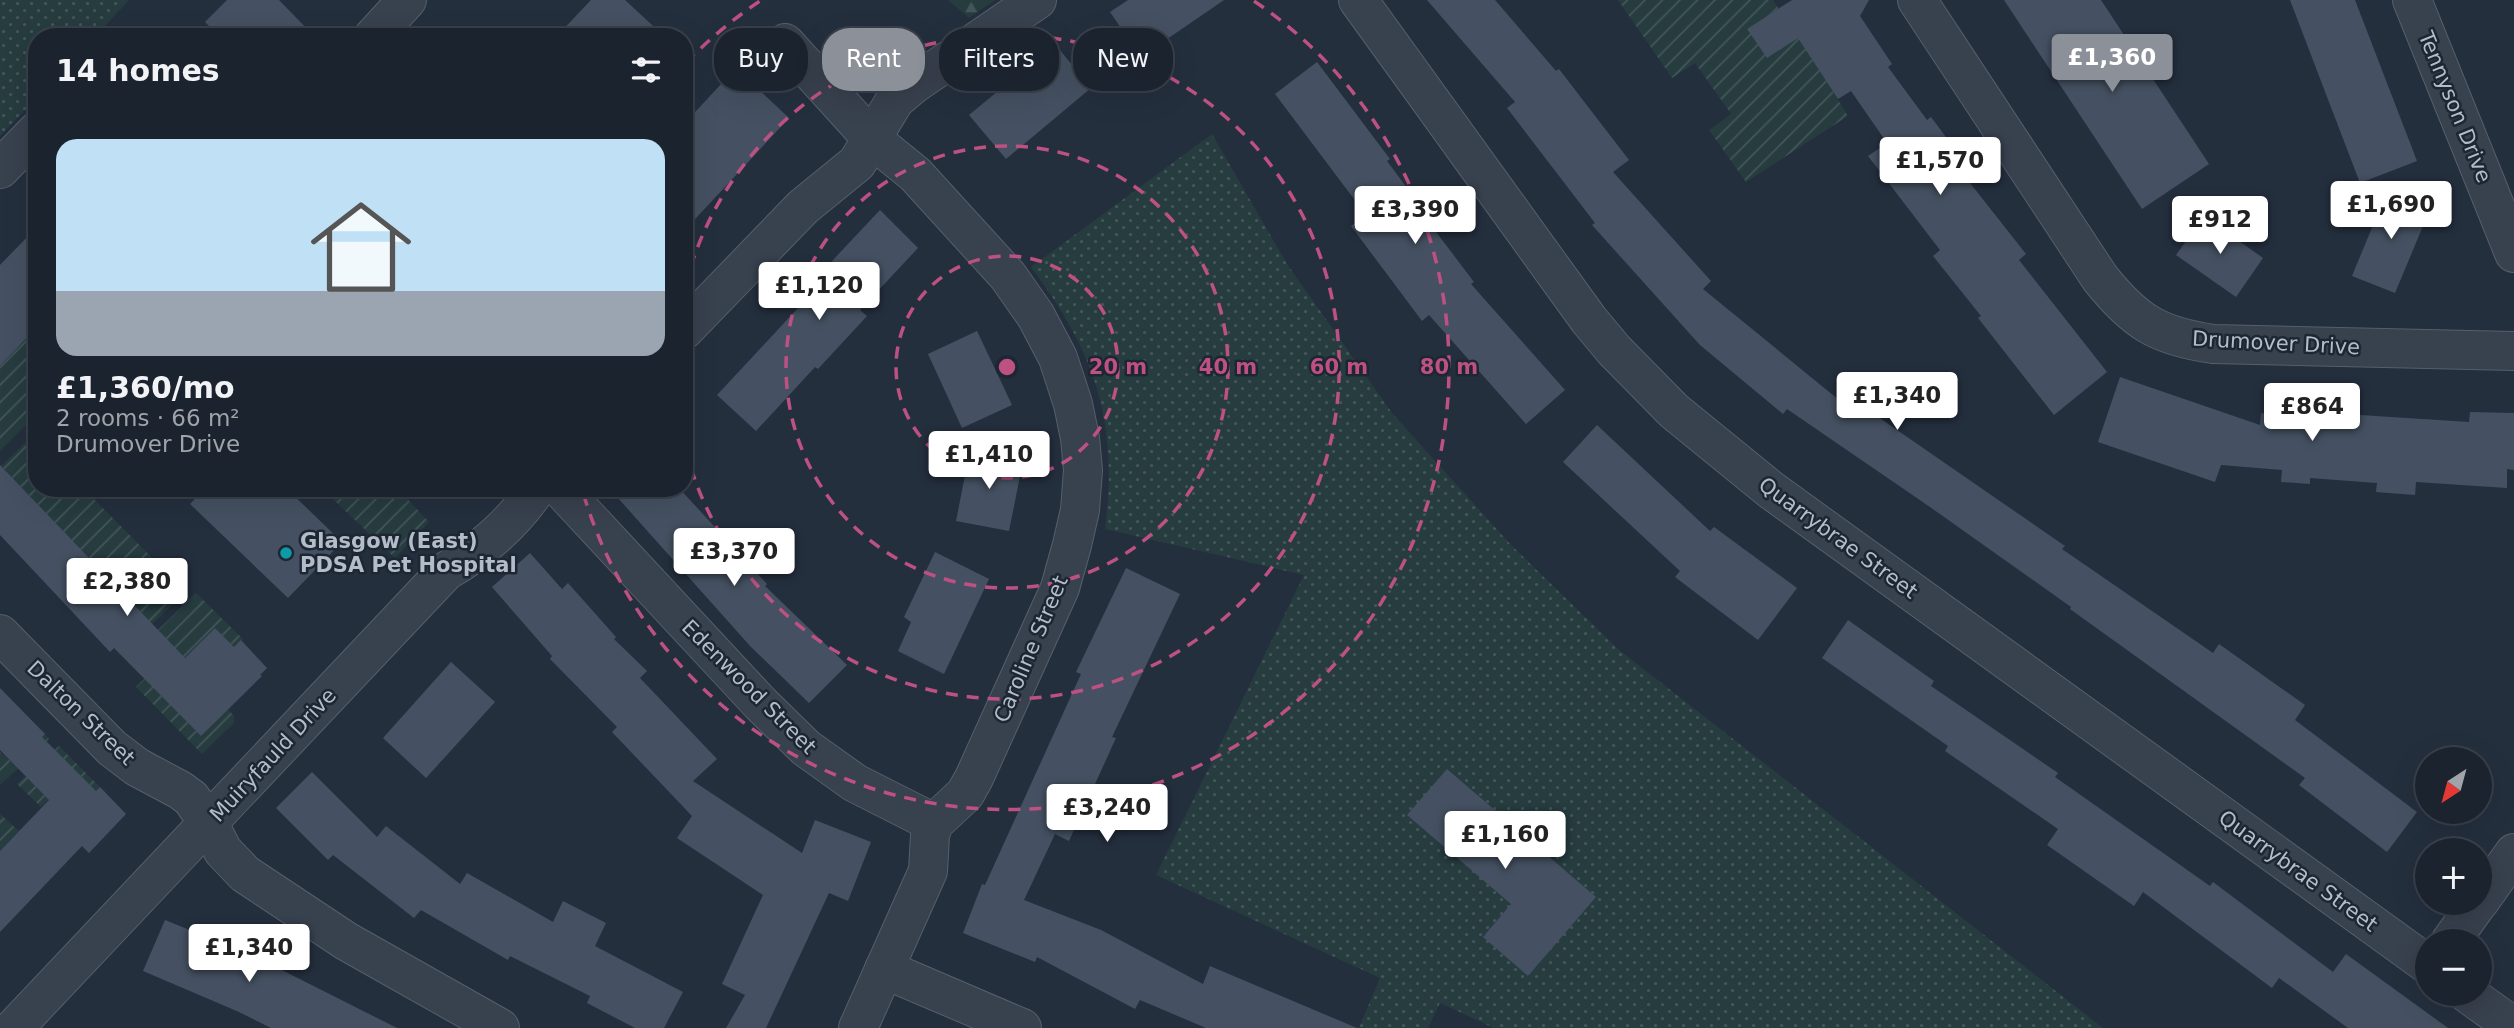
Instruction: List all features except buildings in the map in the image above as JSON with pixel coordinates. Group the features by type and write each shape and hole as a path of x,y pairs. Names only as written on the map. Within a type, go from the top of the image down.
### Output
{"street":[{"path":"381,28 407,0"},
{"path":"693,321 803,207 858,163 895,100 914,84 1037,0"},
{"name":"Quarrybrae Street","path":"1358,0 1566,291 1614,350 1674,411 1771,490 2415,955"},
{"name":"Drumover Drive","path":"1917,0 2100,278 2118,301 2160,332 2185,340 2213,344 2514,351"},
{"name":"Tennyson Drive","path":"2412,0 2514,253"},
{"name":"Caroline Street","path":"808,68 873,140 915,174 1008,276 1036,316 1058,358 1073,404 1080,438 1083,470 1080,510 1060,588 970,786 955,805 934,823"},
{"path":"0,169 28,140"},
{"name":"Muiryfauld Drive","path":"15,1028 446,571 486,544 530,497"},
{"name":"Edenwood Street","path":"568,497 760,703 806,748 855,783 934,823"},
{"name":"Dalton Street","path":"0,634 111,748 137,767 191,798 209,824 223,852 245,874 477,1023"},
{"path":"858,1028 928,871 930,835 934,823"},
{"path":"2492,884 2514,853"},
{"path":"884,969 1022,1028"},
{"path":"2485,1006 2514,1027"}],"green space":[{"path":"0,0 129,0 103,28 28,28 28,107 0,136"},
{"path":"948,0 995,0 969,18"},
{"path":"1618,0 1773,0 1779,9 1748,29 1799,37 1848,116 1746,182 1709,130 1731,114 1695,63 1672,78"},
{"path":"1212,134 1287,264 1392,413 1511,545 1618,649 2103,1028 1494,1028 1440,1003 1428,1028 1359,1028 1380,978 1156,875 1304,575 1105,529 1108,455 1105,421 1097,390 1072,329 1031,267"},
{"path":"28,336 28,423 0,451 0,366"},
{"path":"28,440 28,494 1,466"},
{"path":"31,497 92,497 186,592 152,624"},
{"path":"331,497 405,497 429,522 395,558"},
{"path":"196,593 243,639 234,647 215,628 154,688 201,736 228,709 234,716 234,723 202,754 136,687 145,678 127,660"},
{"path":"45,734 49,739 0,785 0,752 14,764"},
{"path":"59,746 100,787 96,791 76,771 41,807 17,784"},
{"path":"0,814 19,831 0,851"}],"place":[{"name":"Glasgow (East) PDSA Pet Hospital","path":"286,553"}]}
